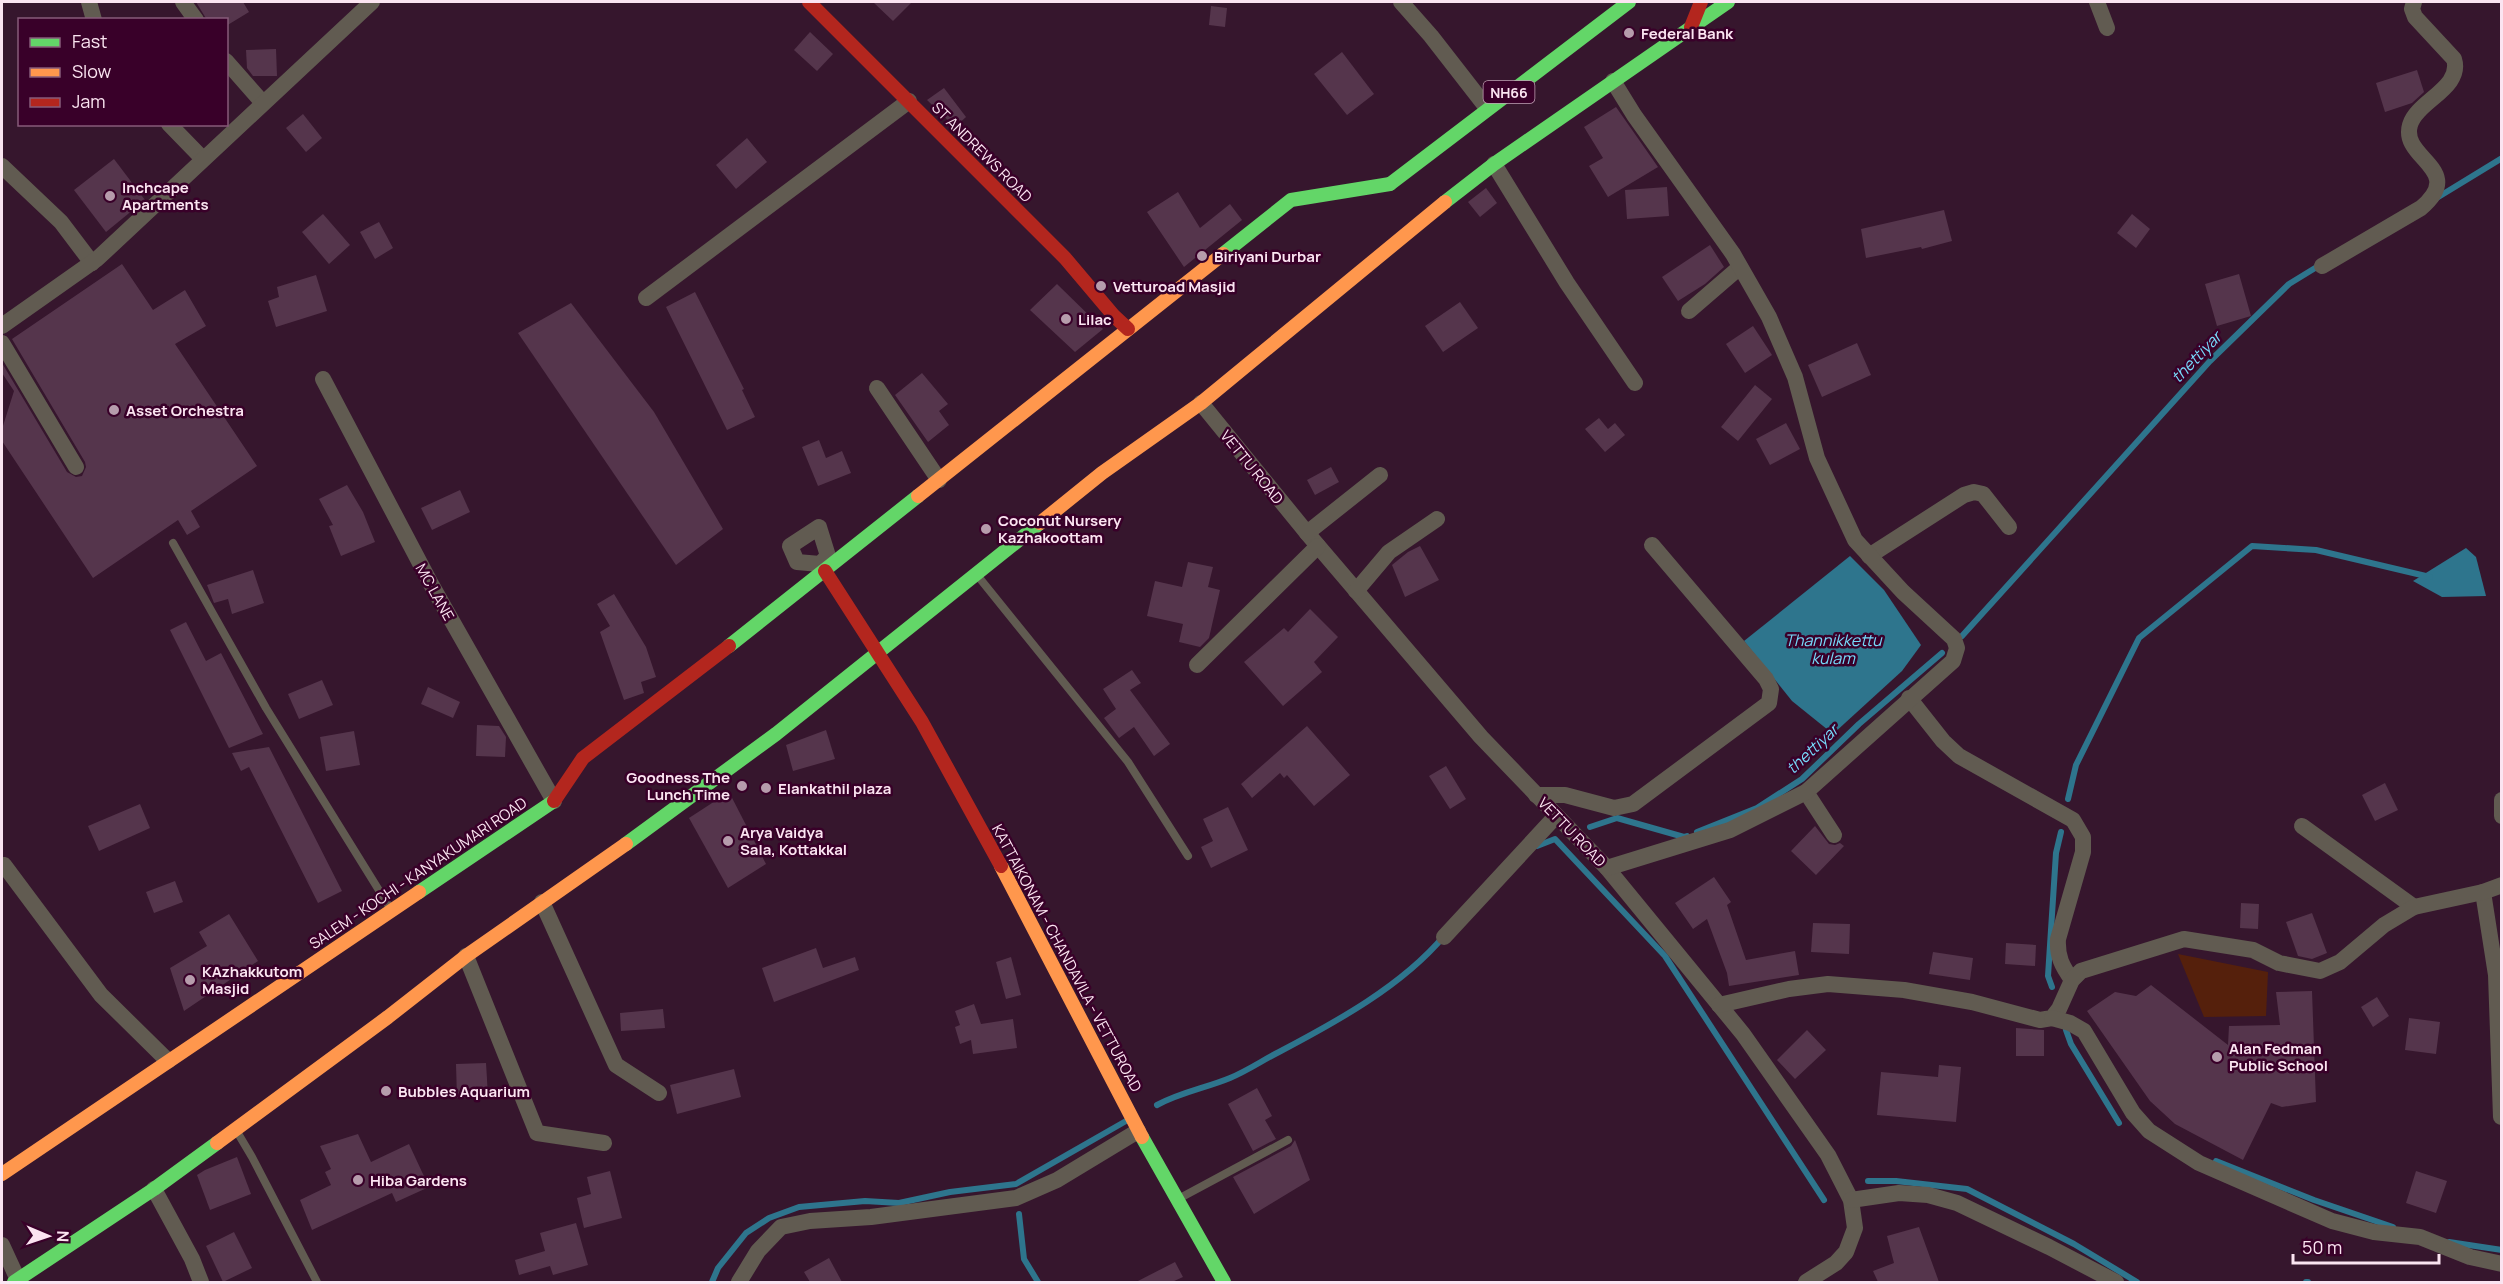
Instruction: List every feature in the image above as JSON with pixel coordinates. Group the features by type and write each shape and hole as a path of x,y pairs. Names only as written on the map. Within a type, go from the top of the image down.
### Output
{"main road":[{"name":"ST ANDREWS ROAD","path":"809,2 1065,258 1114,316 1128,329"},
{"name":"NH66","path":"1128,329 1291,200 1390,184 1629,2"},
{"path":"1691,27 1701,2"},
{"path":"17,1282 236,1130 466,956 776,734 1102,473 1201,403 1413,227 1494,164 1728,2"},
{"path":"554,801 582,758 823,568 939,480 1128,329"},
{"name":"KATTAIKONAM - CHANDAVILA - VETTUROAD","path":"823,568 879,650 952,774 1138,1131 1224,1282"},
{"name":"SALEM - KOCHI - KANYAKUMARI ROAD","path":"2,1174 554,801"}],"street":[{"path":"89,2 93,18"},
{"path":"183,2 195,18"},
{"path":"2,326 92,263 372,2"},
{"path":"1401,2 1431,36 1487,108"},
{"path":"2097,2 2108,28"},
{"path":"2322,266 2421,208 2434,197 2438,189 2438,179 2410,138 2409,127 2414,117 2451,80 2456,66 2454,59 2415,17 2412,9 2414,2"},
{"path":"228,64 263,103"},
{"path":"1607,868 1730,830 1806,792 1953,661 1957,648 1954,639 1903,592 1855,540 1816,458 1796,377 1769,317 1740,267 1634,115 1613,81"},
{"path":"646,298 909,101"},
{"path":"171,126 203,159"},
{"path":"1494,164 1567,283 1635,383"},
{"path":"2,166 61,222 92,263"},
{"path":"1689,311 1740,267"},
{"path":"2,343 76,467"},
{"name":"MC LANE","path":"323,379 431,584 554,801"},
{"path":"877,388 939,480"},
{"name":"VETTU ROAD","path":"1201,403 1306,533 1481,736 1607,868 1743,1034 1828,1155 1851,1200 1856,1228 1846,1252 1836,1263 1807,1282"},
{"path":"1306,533 1380,475"},
{"path":"1869,556 1964,495 1974,492 1983,494 2009,527"},
{"path":"1356,591 1389,552 1437,519"},
{"path":"1536,795 1565,795 1614,808 1633,804 1769,703 1771,689 1766,679 1652,545"},
{"path":"1197,665 1318,546"},
{"path":"1910,698 1943,741 1959,756 2073,820 2083,837 2083,852 2058,939 2057,954 2061,965 2072,980"},
{"path":"1806,792 1834,835"},
{"path":"2502,800 2502,816"},
{"path":"1444,937 1556,816"},
{"path":"2302,826 2414,907"},
{"path":"4,865 101,995 168,1061"},
{"path":"2052,1018 2059,1009 2072,980 2081,971 2184,939 2253,950 2279,963 2320,971 2340,963 2384,924 2414,907 2483,892 2502,885"},
{"path":"2483,892 2496,975 2501,1118"},
{"path":"542,902 616,1065 659,1093"},
{"path":"466,956 537,1133 604,1143"},
{"path":"1719,1005 1789,989 1828,984 1904,990 1972,1002 2028,1019 2052,1018 2070,1023 2084,1031 2133,1113 2149,1131 2199,1163 2332,1221 2374,1232 2420,1237 2470,1257 2502,1264"},
{"path":"739,1282 758,1251 781,1227 810,1221 883,1216 1016,1198 1057,1180 1138,1131"},
{"path":"154,1189 192,1260 201,1282"},
{"path":"1851,1200 1899,1193 1928,1195 1957,1203 2116,1282"},
{"path":"2,1245 17,1282"}],"lane":[{"path":"173,543 266,708 392,910"},
{"path":"976,575 1128,762 1188,856"},
{"path":"236,1130 317,1282"},
{"path":"1177,1200 1288,1140"}],"shaded area":[{"path":"2178,954 2268,972 2266,1016 2204,1017"}],"water":[{"path":"2466,548 2476,557 2486,596 2442,597 2413,581"},
{"name":"Thannikkettu kulam","path":"1850,556 1884,590 1921,645 1902,671 1833,734 1792,701 1744,641"}],"building":[{"path":"196,2 243,2 249,12 228,25 228,18 206,18"},
{"path":"873,2 912,2 893,21"},
{"path":"1211,6 1227,8 1225,27 1209,25"},
{"path":"810,32 833,54 817,71 794,50"},
{"path":"276,49 277,76 253,76 247,68 246,50"},
{"path":"1342,52 1374,94 1347,115 1314,74"},
{"path":"2417,70 2424,92 2412,103 2385,112 2376,83"},
{"path":"944,88 966,117 955,127 927,100"},
{"path":"1616,107 1658,167 1608,197 1589,166 1603,158 1584,127"},
{"path":"303,114 322,138 306,152 286,128"},
{"path":"747,138 767,162 736,189 716,165"},
{"name":"Inchcape Apartments","path":"114,159 145,200 106,232 74,190"},
{"path":"1667,187 1669,216 1627,219 1625,190"},
{"path":"1486,188 1497,203 1480,217 1468,202"},
{"path":"1178,192 1200,228 1230,204 1242,220 1184,267 1147,212"},
{"path":"1944,210 1952,241 1922,249 1921,247 1866,258 1861,229"},
{"path":"323,214 350,245 329,264 302,232"},
{"path":"2132,214 2150,229 2136,248 2117,233"},
{"path":"379,222 393,248 375,259 360,232"},
{"path":"1710,245 1724,267 1705,284 1678,301 1662,277"},
{"name":"Asset Orchestra","path":"122,264 153,310 185,290 206,326 175,344 257,466 191,511 200,527 187,535 178,520 93,578 2,441 2,429 14,391 2,373 2,363 67,472 76,477 82,476 86,467 85,462 12,339"},
{"path":"2239,274 2251,316 2217,326 2205,284"},
{"path":"316,275 327,311 276,327 268,301 279,297 277,287"},
{"name":"Lilac","path":"1057,284 1103,329 1075,352 1030,310"},
{"path":"695,292 744,389 742,390 755,417 727,430 666,307"},
{"path":"1460,302 1478,328 1443,352 1425,326"},
{"path":"571,303 654,412 723,529 676,565 518,333"},
{"path":"1753,326 1772,355 1745,373 1726,344"},
{"path":"1857,343 1871,375 1822,397 1808,365"},
{"path":"922,373 948,404 939,411 949,425 928,442 895,395"},
{"path":"1755,385 1772,399 1738,441 1721,427"},
{"path":"1599,418 1608,429 1615,423 1625,435 1605,452 1585,429"},
{"path":"1786,423 1800,449 1770,465 1756,439"},
{"path":"819,440 826,458 842,451 851,473 818,486 802,447"},
{"path":"1331,467 1339,482 1315,495 1307,480"},
{"path":"347,485 363,512 375,542 341,556 329,526 333,525 319,499"},
{"path":"460,490 470,512 432,530 421,508"},
{"path":"1420,546 1439,580 1405,597 1392,565"},
{"path":"1188,562 1213,567 1208,587 1220,590 1209,638 1200,647 1179,642 1183,624 1147,616 1155,581 1182,587"},
{"path":"253,570 264,603 232,614 228,599 214,603 207,585"},
{"path":"614,594 646,647 656,677 641,682 644,693 624,700 600,632 610,626 597,604"},
{"path":"1310,609 1338,637 1314,662 1322,672 1283,706 1244,662 1284,628 1288,632"},
{"path":"186,622 206,661 221,653 263,734 229,748 170,630"},
{"path":"1132,670 1141,683 1130,690 1170,744 1154,756 1134,727 1119,738 1104,718 1116,709 1103,689"},
{"path":"322,680 333,705 299,719 288,694"},
{"path":"428,687 460,702 453,718 421,704"},
{"path":"477,725 499,726 506,737 505,757 476,756"},
{"path":"1307,726 1350,775 1314,806 1287,775 1284,778 1280,773 1252,798 1241,784"},
{"path":"826,730 835,759 793,771 786,745"},
{"path":"354,731 360,765 326,771 320,737"},
{"path":"269,747 342,891 318,903 249,767 241,771 232,753"},
{"path":"1446,766 1466,799 1450,809 1429,776"},
{"path":"2385,783 2398,810 2375,821 2362,795"},
{"name":"Arya Vaidya Sala, Kottakkal","path":"729,792 766,864 728,888 689,818"},
{"path":"140,804 150,828 99,851 88,826"},
{"path":"1228,807 1248,850 1211,868 1201,847 1213,841 1203,819"},
{"path":"1815,826 1829,844 1840,843 1844,846 1816,875 1791,851"},
{"path":"1714,877 1731,902 1727,905 1746,960 1795,951 1799,975 1729,986 1727,973 1707,919 1693,929 1675,903"},
{"path":"175,881 183,902 154,913 146,892"},
{"path":"2241,903 2259,904 2258,929 2240,928"},
{"path":"2312,913 2327,953 2312,959 2298,956 2286,922"},
{"path":"229,914 258,961 184,1011 170,968 207,946 199,932"},
{"path":"1813,923 1850,924 1849,954 1811,952"},
{"path":"2006,943 2036,945 2035,966 2005,964"},
{"path":"816,948 823,968 855,957 859,970 774,1002 762,968"},
{"path":"1933,952 1973,958 1970,980 1929,974"},
{"path":"1011,957 1021,995 1006,999 996,962"},
{"path":"2151,985 2228,1045 2229,1026 2280,1025 2276,992 2312,991 2316,1102 2282,1107 2271,1103 2243,1160 2175,1124 2150,1101 2087,1011 2115,992 2136,996"},
{"path":"2377,997 2389,1016 2373,1027 2361,1007"},
{"path":"974,1004 981,1024 1013,1019 1017,1048 973,1054 971,1040 960,1044 955,1027 960,1025 955,1011"},
{"path":"663,1009 665,1028 621,1031 620,1013"},
{"path":"2409,1018 2440,1022 2436,1054 2405,1050"},
{"path":"2016,1028 2044,1030 2044,1056 2016,1056"},
{"path":"1807,1030 1826,1050 1795,1079 1777,1060"},
{"path":"486,1063 488,1096 457,1098 456,1064"},
{"path":"1939,1065 1961,1067 1956,1122 1877,1115 1881,1072 1938,1077"},
{"path":"734,1069 741,1097 677,1114 670,1085"},
{"path":"1257,1088 1272,1116 1265,1120 1276,1139 1253,1151 1228,1104"},
{"name":"Hiba Gardens","path":"358,1134 371,1162 409,1144 429,1187 396,1202 392,1193 312,1230 300,1200 331,1185 325,1172 331,1169 320,1146"},
{"path":"1295,1140 1310,1180 1254,1214 1233,1177 1291,1146"},
{"path":"237,1157 251,1194 210,1210 197,1175"},
{"path":"610,1171 622,1218 584,1228 577,1198 591,1194 587,1177"},
{"path":"2416,1171 2447,1181 2436,1213 2406,1203"},
{"path":"576,1223 588,1265 553,1275 550,1266 519,1275 515,1260 545,1251 540,1233"},
{"path":"1919,1227 1939,1282 1878,1282 1873,1271 1894,1263 1887,1236"},
{"path":"234,1232 252,1268 223,1282 206,1246"},
{"path":"829,1258 842,1282 810,1282 804,1272"},
{"path":"1175,1262 1183,1277 1172,1282 1136,1282"}],"waterway":[{"name":"thettiyar","path":"2435,199 2502,158"},
{"name":"thettiyar","path":"1962,636 2210,361 2289,284 2320,265"},
{"path":"2068,799 2076,765 2139,638 2252,546 2316,550 2430,577"},
{"name":"thettiyar","path":"1697,832 1757,808 1802,779 1859,724 1942,653"},
{"path":"1590,827 1617,818 1687,836"},
{"path":"2052,987 2048,976 2056,853 2061,832"},
{"path":"1537,846 1555,839 1665,956 1824,1200"},
{"path":"1157,1105 1236,1075 1323,1028 1388,987 1409,971 1444,936"},
{"path":"2066,1030 2071,1044 2119,1123"},
{"path":"712,1282 718,1268 746,1233 769,1218 799,1207 865,1201 899,1203 950,1192 1016,1184 1126,1121"},
{"path":"2216,1161 2314,1200 2393,1227"},
{"path":"1868,1181 1896,1181 1967,1189 2074,1244 2137,1282"},
{"path":"1019,1214 1024,1259 1038,1282"},
{"path":"2449,1242 2502,1250"}],"traffic: fast":[{"path":"1390,184 1629,2"},
{"path":"1445,202 1494,164 1728,2"},
{"path":"1223,254 1291,200 1390,184"},
{"path":"729,646 918,496"},
{"path":"626,844 776,734 1040,523"},
{"path":"419,892 554,801"},
{"path":"1142,1137 1224,1282"},
{"path":"14,1282 154,1189 217,1143"}],"traffic: slow":[{"path":"1040,523 1102,473 1201,403 1445,202"},
{"path":"918,496 1223,254"},
{"path":"217,1143 388,1017 466,956 626,844"},
{"path":"1001,866 1142,1137"},
{"path":"2,1174 419,892"}],"traffic: jam":[{"path":"809,2 1065,258 1114,316 1128,329"},
{"path":"1691,27 1701,2"},
{"path":"825,571 922,722 1001,866"},
{"path":"554,801 583,758 729,646"}],"place":[{"name":"Federal Bank","path":"1629,33"},
{"name":"Inchcape Apartments","path":"110,196"},
{"name":"Biriyani Durbar","path":"1202,256"},
{"name":"Vetturoad Masjid","path":"1101,286"},
{"name":"Lilac","path":"1066,319"},
{"name":"Asset Orchestra","path":"114,410"},
{"name":"Coconut Nursery Kazhakoottam","path":"986,529"},
{"name":"Goodness The Lunch Time","path":"742,786"},
{"name":"Elankathil plaza","path":"766,788"},
{"name":"Arya Vaidya Sala, Kottakkal","path":"728,841"},
{"name":"KAzhakkutom Masjid","path":"190,980"},
{"name":"Alan Fedman Public School","path":"2217,1057"},
{"name":"Bubbles Aquarium","path":"386,1091"},
{"name":"Hiba Gardens","path":"358,1180"}]}
